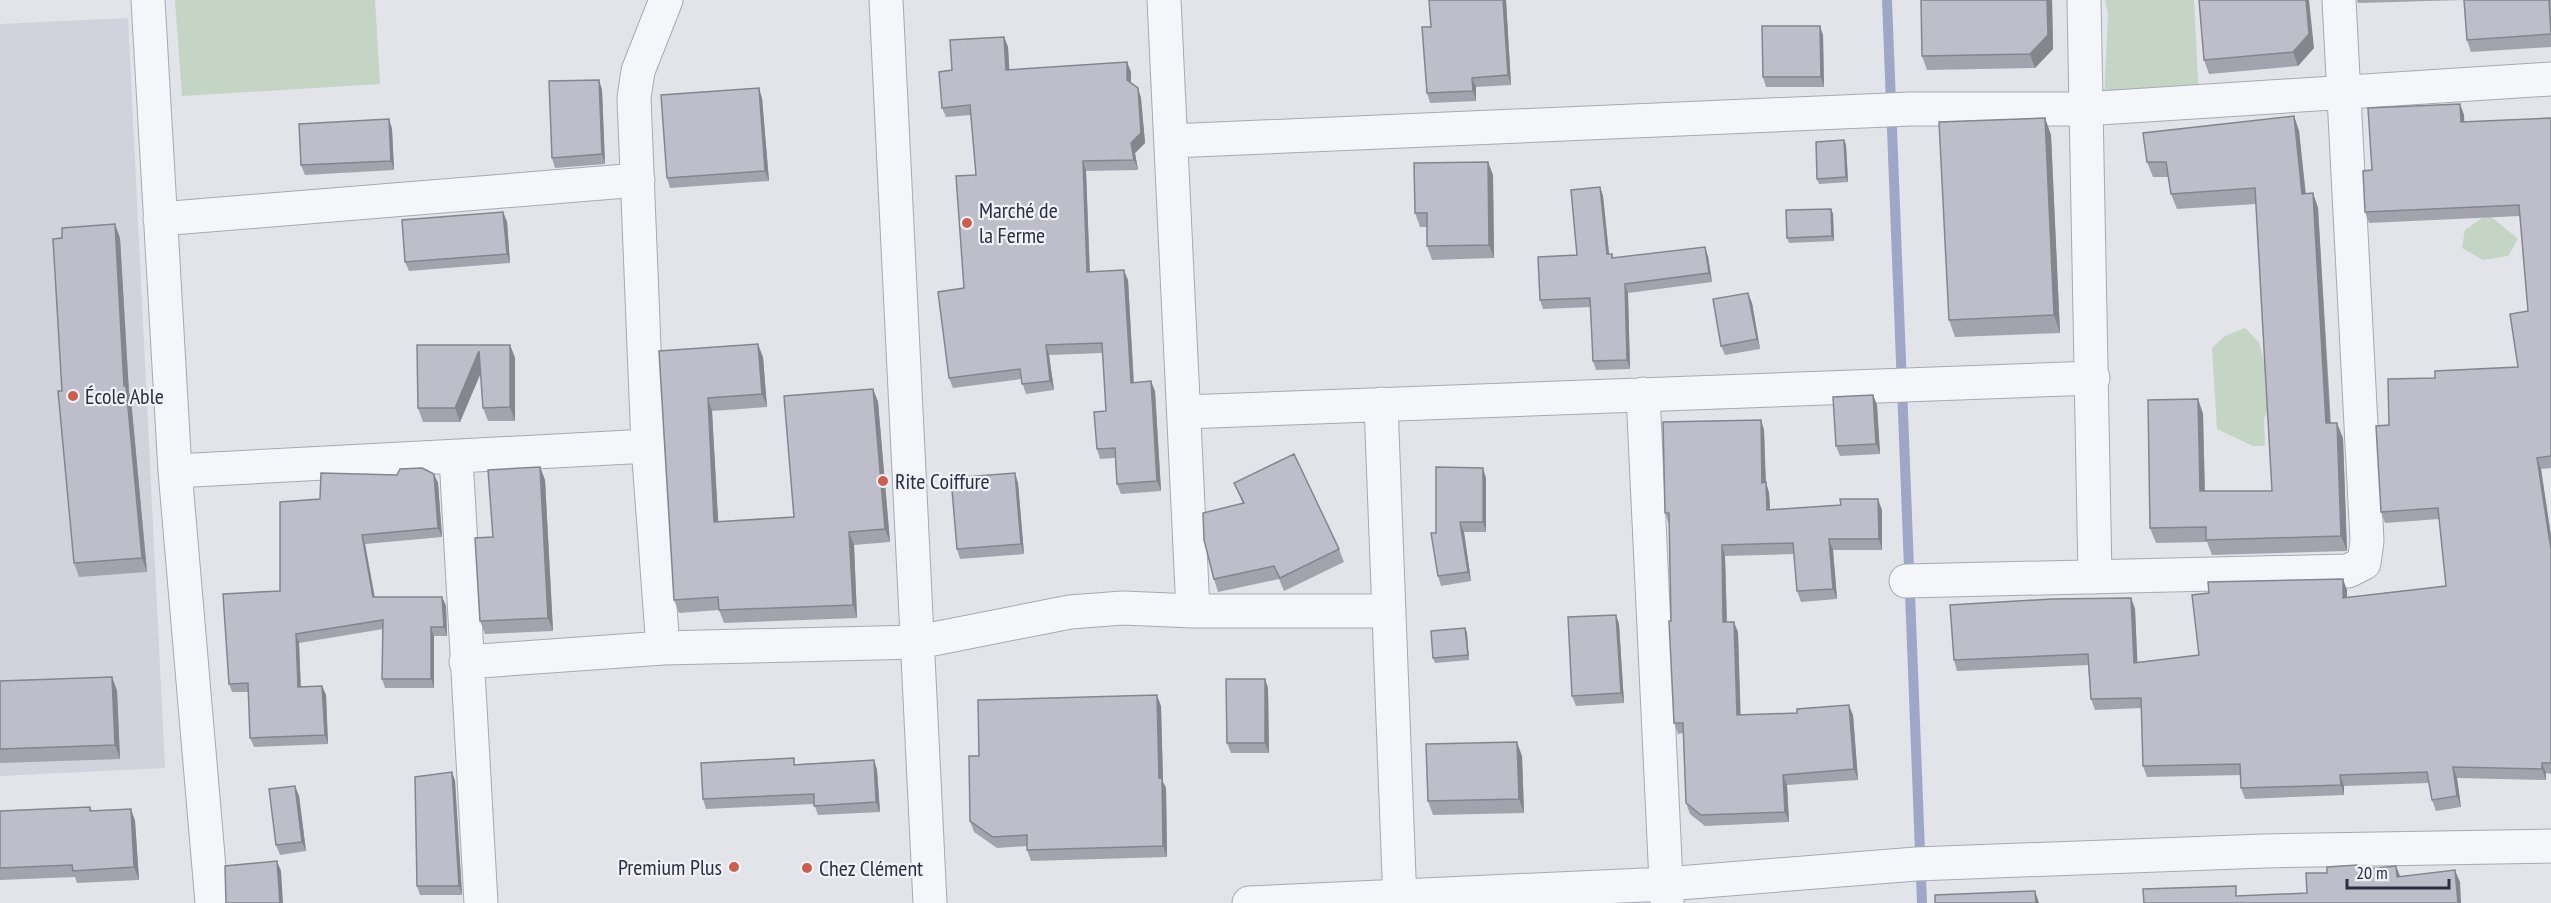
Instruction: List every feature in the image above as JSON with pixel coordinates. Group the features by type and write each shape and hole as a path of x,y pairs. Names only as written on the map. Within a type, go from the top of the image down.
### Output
{"street":[{"path":"148,0 175,471 212,903"},
{"path":"663,648 648,446 634,98 638,71 666,0"},
{"path":"886,0 930,903"},
{"path":"1164,0 1193,611"},
{"path":"2084,0 2084,109 2096,577"},
{"path":"1906,581 2349,571 2364,563 2367,541 2339,0"},
{"path":"1171,141 1910,109 2084,109 2551,79"},
{"path":"160,219 638,180"},
{"path":"1184,412 2092,378"},
{"path":"1643,394 1667,893"},
{"path":"1381,404 1400,899"},
{"path":"175,471 648,446"},
{"path":"456,457 481,903"},
{"path":"466,662 663,648 918,642 1070,612 1123,608 1193,611 1389,611"},
{"path":"1249,903 1667,893 1916,864 2264,850 2551,846"}],"shaded area":[{"name":"École Able","path":"128,18 165,768 0,776 0,24"}],"green space":[{"path":"175,0 375,0 380,84 182,96"},
{"path":"2105,0 2194,0 2199,102 2104,101 2108,13"},
{"path":"2488,214 2518,239 2508,256 2483,260 2462,248 2465,230"},
{"path":"2245,328 2259,342 2270,383 2271,402 2264,419 2265,446 2253,446 2217,429 2212,348 2225,336"}],"building":[{"path":"1429,0 1503,0 1508,75 1472,78 1473,91 1427,93 1422,27 1431,27"},
{"path":"1921,0 2047,0 2048,35 2030,54 1922,56"},
{"path":"2199,0 2306,0 2309,34 2293,52 2204,60"},
{"path":"2464,0 2549,0 2551,34 2467,40"},
{"path":"1762,26 1820,26 1821,77 1763,77"},
{"path":"1004,37 1006,70 1127,62 1127,80 1138,88 1141,133 1131,143 1134,160 1083,161 1087,272 1124,270 1131,383 1151,381 1157,481 1117,484 1115,448 1097,449 1094,412 1106,411 1102,343 1046,345 1050,381 1022,384 1020,369 949,378 938,292 964,288 956,176 976,175 970,105 942,108 939,72 952,70 950,40"},
{"path":"599,80 602,154 552,158 549,81"},
{"path":"759,88 765,171 667,178 661,95"},
{"path":"2460,104 2461,122 2551,118 2551,456 2537,458 2551,550 2551,763 2542,763 2542,769 2453,767 2457,796 2432,800 2427,772 2340,775 2341,785 2241,788 2240,764 2143,766 2141,698 2091,699 2088,654 1954,660 1950,605 2052,599 2131,598 2134,663 2199,655 2192,595 2209,593 2208,582 2343,579 2343,598 2446,586 2438,508 2381,512 2376,426 2389,425 2388,379 2435,378 2435,371 2518,367 2510,314 2528,311 2519,205 2365,212 2363,171 2372,170 2368,108"},
{"path":"2294,116 2302,194 2313,193 2326,423 2337,423 2341,536 2206,540 2206,527 2150,528 2148,400 2198,399 2200,491 2272,491 2255,188 2171,194 2166,162 2147,162 2143,133"},
{"path":"2045,118 2054,315 1949,320 1939,122"},
{"path":"389,119 391,161 301,165 299,124"},
{"path":"1844,140 1846,177 1817,179 1816,142"},
{"path":"1488,162 1489,245 1427,246 1427,213 1415,213 1414,163"},
{"path":"1600,187 1607,254 1612,254 1612,258 1705,247 1709,273 1625,284 1627,360 1593,361 1590,298 1540,300 1538,257 1577,255 1571,190"},
{"path":"1831,209 1832,236 1787,238 1786,210"},
{"path":"503,212 507,254 405,262 402,220"},
{"path":"115,224 124,386 126,386 142,558 74,563 58,391 62,391 53,239 62,238 62,228"},
{"path":"1748,293 1757,339 1721,346 1713,299"},
{"path":"758,344 762,394 708,398 714,522 794,517 784,396 873,389 885,529 849,532 853,605 719,610 718,597 674,600 659,351"},
{"path":"417,345 510,345 510,407 483,408 479,351 455,408 418,408"},
{"path":"1873,395 1876,444 1836,446 1833,397"},
{"path":"1761,420 1762,483 1766,482 1767,510 1841,505 1840,499 1878,499 1879,539 1829,539 1833,589 1797,591 1793,543 1722,545 1723,622 1734,622 1737,715 1797,713 1797,709 1849,705 1854,769 1783,775 1785,812 1701,815 1686,803 1683,723 1674,723 1669,621 1671,621 1669,513 1665,513 1663,422"},
{"path":"1294,454 1339,549 1280,578 1274,566 1214,579 1204,540 1203,513 1244,503 1234,483"},
{"path":"540,467 548,618 480,621 475,538 493,537 488,470"},
{"path":"1436,467 1483,468 1483,522 1460,522 1468,572 1438,576 1431,533 1436,533"},
{"path":"422,468 434,474 438,528 362,535 373,597 442,597 444,627 431,627 431,679 382,679 383,620 296,634 298,687 322,686 325,735 250,738 248,683 229,684 223,594 280,591 280,502 320,499 321,473 397,475 400,469"},
{"path":"1015,473 1021,544 957,549 951,478"},
{"path":"1616,615 1621,693 1572,696 1568,617"},
{"path":"1465,628 1468,655 1433,658 1431,631"},
{"path":"112,677 115,745 0,749 0,681"},
{"path":"1226,679 1265,679 1265,743 1227,743"},
{"path":"1157,695 1163,846 1027,850 1027,835 993,837 970,821 969,756 979,756 978,700"},
{"path":"1517,742 1519,799 1428,801 1426,744"},
{"path":"794,758 794,765 874,760 876,802 814,806 814,794 703,799 701,763"},
{"path":"452,772 459,886 417,886 415,777"},
{"path":"295,786 302,842 276,845 269,789"},
{"path":"90,807 90,811 131,809 134,867 73,871 72,865 0,868 0,811"},
{"path":"277,861 280,903 226,903 225,866"},
{"path":"2357,865 2357,870 2396,866 2397,877 2455,870 2458,903 2144,903 2143,889 2236,886 2236,896 2307,893 2306,873 2327,873 2327,867"},
{"path":"2035,891 2036,903 1935,903 1935,895"}],"waterway":[{"path":"1887,0 1922,903"}],"place":[{"name":"Marché de la Ferme","path":"967,223"},
{"name":"École Able","path":"73,396"},
{"name":"Rite Coiffure","path":"883,481"},
{"name":"Premium Plus","path":"734,867"},
{"name":"Chez Clément","path":"807,868"}]}
